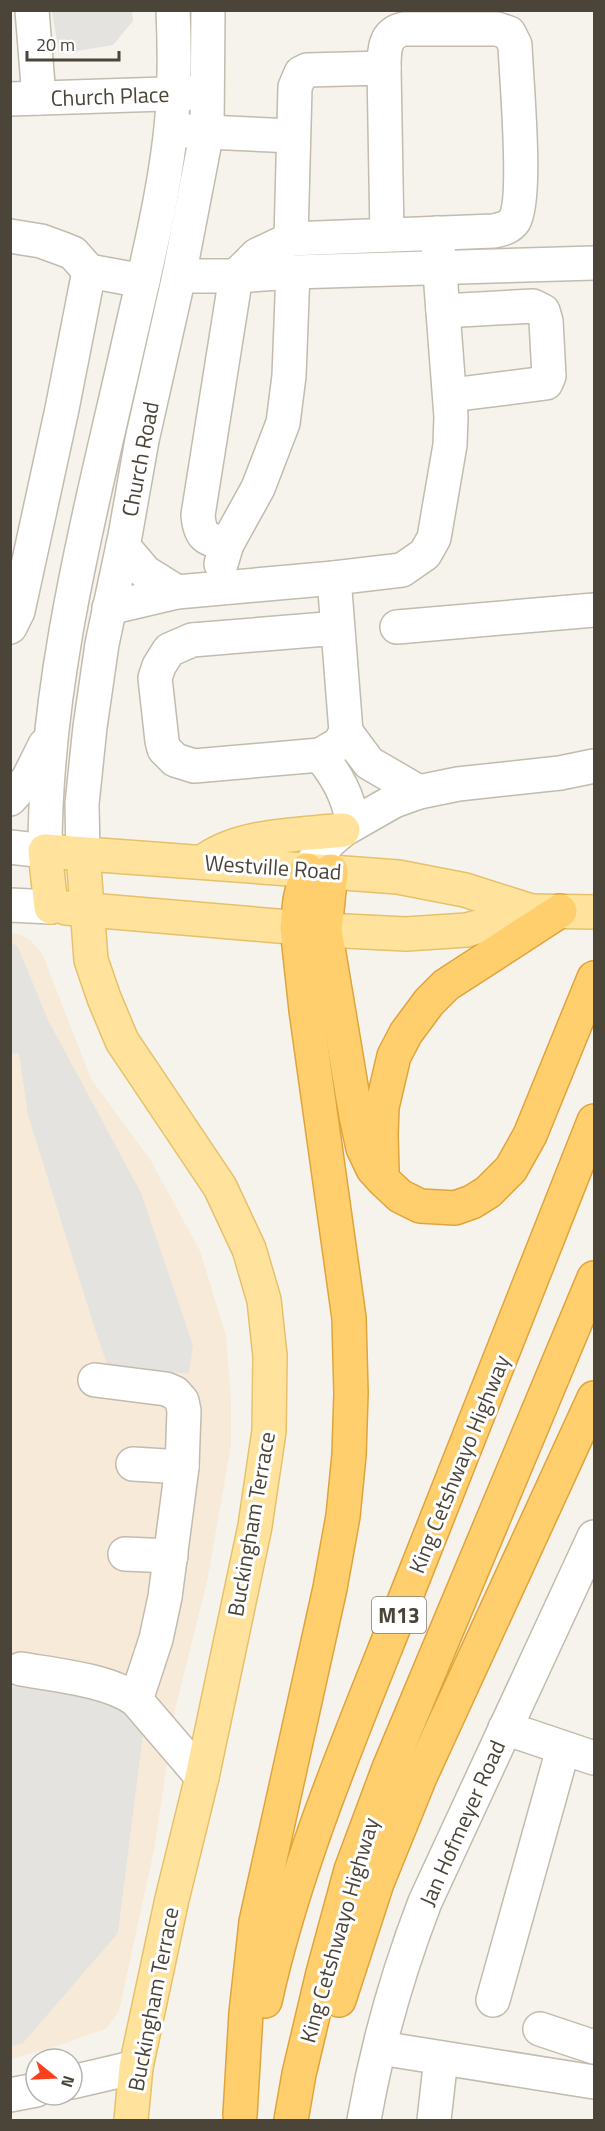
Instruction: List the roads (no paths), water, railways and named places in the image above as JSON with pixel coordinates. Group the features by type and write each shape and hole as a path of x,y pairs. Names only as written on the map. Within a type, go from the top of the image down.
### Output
{"highway":[{"path":"319,870 300,900 311,928 363,1148 373,1169 383,1180 400,1196 420,1206 455,1208 472,1202 488,1192 511,1169 530,1135 594,978"},
{"path":"383,1180 382,1107 394,1056 406,1033 429,1002 446,985 546,911"},
{"path":"240,2118 246,2013 256,1922 330,1588 343,1516 349,1455 351,1393 349,1318 306,1010 311,928"},
{"name":"King Cetshwayo Highway","path":"240,2118 272,1970 301,1870 344,1754 594,1121"},
{"name":"King Cetshwayo Highway","path":"291,2121 299,2074 323,1973 351,1870 389,1767 594,1278"},
{"path":"310,2121 343,1984 377,1882 420,1777 594,1398"}],"main road":[{"path":"203,861 230,847 252,840 348,827"},
{"name":"Westville Road","path":"45,851 398,877 437,883 546,911 594,912"},
{"name":"Church Road","path":"45,851 51,907"},
{"name":"Church Road","path":"83,854 87,909"},
{"name":"Westville Road","path":"51,907 311,928 435,933 467,930 546,911"},
{"name":"Buckingham Terrace","path":"51,907 91,960 122,1041 220,1187 249,1249 264,1300 270,1356 269,1431 255,1526 202,1777 172,1899 136,2067 131,2121"},
{"name":"Buckingham Terrace","path":"87,909 91,960"}],"street":[{"path":"19,103 32,10"},
{"name":"Church Road","path":"45,851 45,805 53,727 72,597 93,495 161,200 174,93 173,10"},
{"name":"Church Road","path":"83,854 82,804 102,644 207,131 208,10"},
{"path":"227,544 203,536 199,528 198,515 236,276 256,255 291,239 494,231 507,228 514,221 517,213 521,188 515,45 512,37 504,30 396,31 386,43 384,68 387,235"},
{"path":"291,239 295,87 302,73 307,70 384,68"},
{"name":"Church Place","path":"19,103 209,92"},
{"path":"171,130 292,136"},
{"path":"109,608 177,592 402,570 425,554 434,538 450,446 451,394 437,233"},
{"path":"10,236 41,241 73,253 89,271 142,281"},
{"path":"179,276 594,263"},
{"path":"10,627 18,611 89,271"},
{"path":"214,589 227,544 258,488 283,423 289,376 293,272"},
{"path":"443,311 533,306 543,311 546,321 549,376 546,383 451,394"},
{"path":"123,546 145,572 177,592"},
{"path":"334,578 346,732 369,763 420,792"},
{"path":"397,627 594,610"},
{"path":"338,628 192,640 169,650 155,678 162,741 165,749 175,760 194,766 320,755 339,744 346,732"},
{"path":"10,798 28,779 53,727"},
{"path":"320,755 341,784 350,806 348,827"},
{"path":"319,870 329,842 348,827 394,801 420,792 458,784 560,773 594,766"},
{"name":"Westville Road","path":"10,847 45,851"},
{"name":"Westville Road","path":"10,905 51,907"},
{"path":"95,1380 166,1389 175,1393 182,1401 184,1411 182,1467 165,1597 156,1639 136,1700"},
{"path":"133,1464 182,1467"},
{"name":"Jan Hofmeyer Road","path":"363,2121 406,1952 425,1902 594,1537"},
{"path":"125,1554 171,1556"},
{"path":"21,1669 116,1688 136,1700 202,1777"},
{"path":"505,1728 594,1758"},
{"path":"493,2000 562,1749"},
{"path":"540,2029 594,2047"},
{"path":"380,2048 594,2082"},
{"path":"434,2121 441,2058"},
{"path":"84,2079 136,2067"}]}
